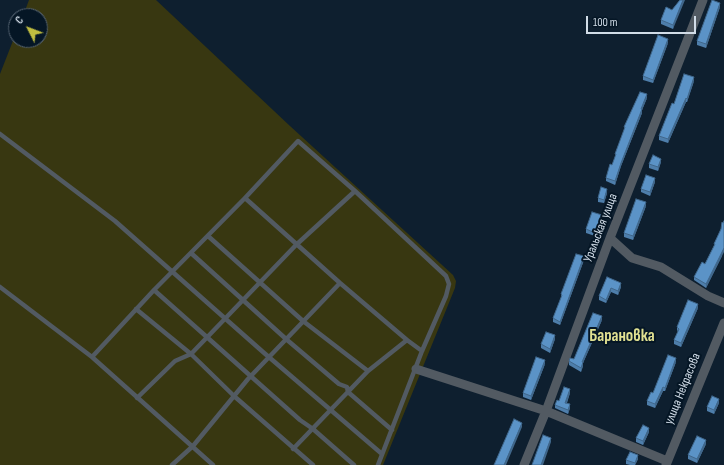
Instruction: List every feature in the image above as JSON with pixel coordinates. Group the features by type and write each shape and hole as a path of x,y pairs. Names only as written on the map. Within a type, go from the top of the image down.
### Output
{"street":[{"name":"Уральская улица","path":"524,465 546,411 610,238 702,0"},
{"path":"610,238 632,258 661,267 708,296 724,303"},
{"name":"улица Некрасова","path":"666,463 724,323"},
{"path":"416,369 546,411 666,463"}],"lane":[{"path":"0,134 115,221 269,357 382,454"},
{"path":"92,356 298,141 355,191 448,279 449,288 422,351 378,465"},
{"path":"137,398 175,361 191,354 296,245 355,191"},
{"path":"245,198 296,245 407,340 422,351"},
{"path":"208,236 303,321 368,371"},
{"path":"191,253 286,339 339,384 347,388 348,392 392,430"},
{"path":"172,465 193,446 250,376 340,283"},
{"path":"0,287 92,356 213,465"},
{"path":"154,290 300,420 313,429 354,465"},
{"path":"136,309 191,354 234,396 313,465"},
{"path":"293,449 368,371 407,340"}],"shaded area":[{"path":"29,0 156,0 290,126 453,275 456,281 455,288 383,465 0,465 0,74 10,48 48,48 48,8 26,8"}],"building":[{"path":"680,0 683,0 673,25 661,20 666,7 672,10"},
{"path":"712,0 720,3 706,44 697,41"},
{"path":"658,35 668,39 653,80 643,76"},
{"path":"684,74 694,77 687,99 686,98 668,139 659,136 672,103 674,104"},
{"path":"640,92 647,94 615,181 606,178 610,164 612,165 616,154 624,127"},
{"path":"653,155 661,159 658,167 649,164"},
{"path":"646,175 655,178 650,192 641,189"},
{"path":"601,187 607,189 604,200 598,198"},
{"path":"636,199 646,202 633,236 624,233"},
{"path":"592,212 602,215 595,233 586,229"},
{"path":"724,221 724,248 706,284 694,277 702,262 705,264 715,244 722,222 723,223"},
{"path":"576,254 584,256 560,322 553,318"},
{"path":"607,277 621,283 618,291 611,288 606,300 599,296"},
{"path":"688,300 698,304 681,343 674,340 679,329 677,327"},
{"path":"593,313 602,316 582,362 581,368 569,361 570,358 574,359"},
{"path":"546,332 555,335 550,349 541,344"},
{"path":"668,355 676,358 665,388 663,387 655,404 647,401 651,392 653,393"},
{"path":"536,357 545,360 531,396 523,393"},
{"path":"564,387 570,389 565,403 570,404 568,410 555,405 557,400 559,401"},
{"path":"712,396 719,399 714,410 707,407"},
{"path":"514,419 522,423 504,465 494,465"},
{"path":"643,425 649,428 643,441 636,438"},
{"path":"543,435 551,438 541,465 532,465 536,454"},
{"path":"697,436 706,440 697,459 688,455"},
{"path":"630,452 638,455 635,463 626,460"}],"district":[{"name":"Барановка","path":"622,337"}]}
